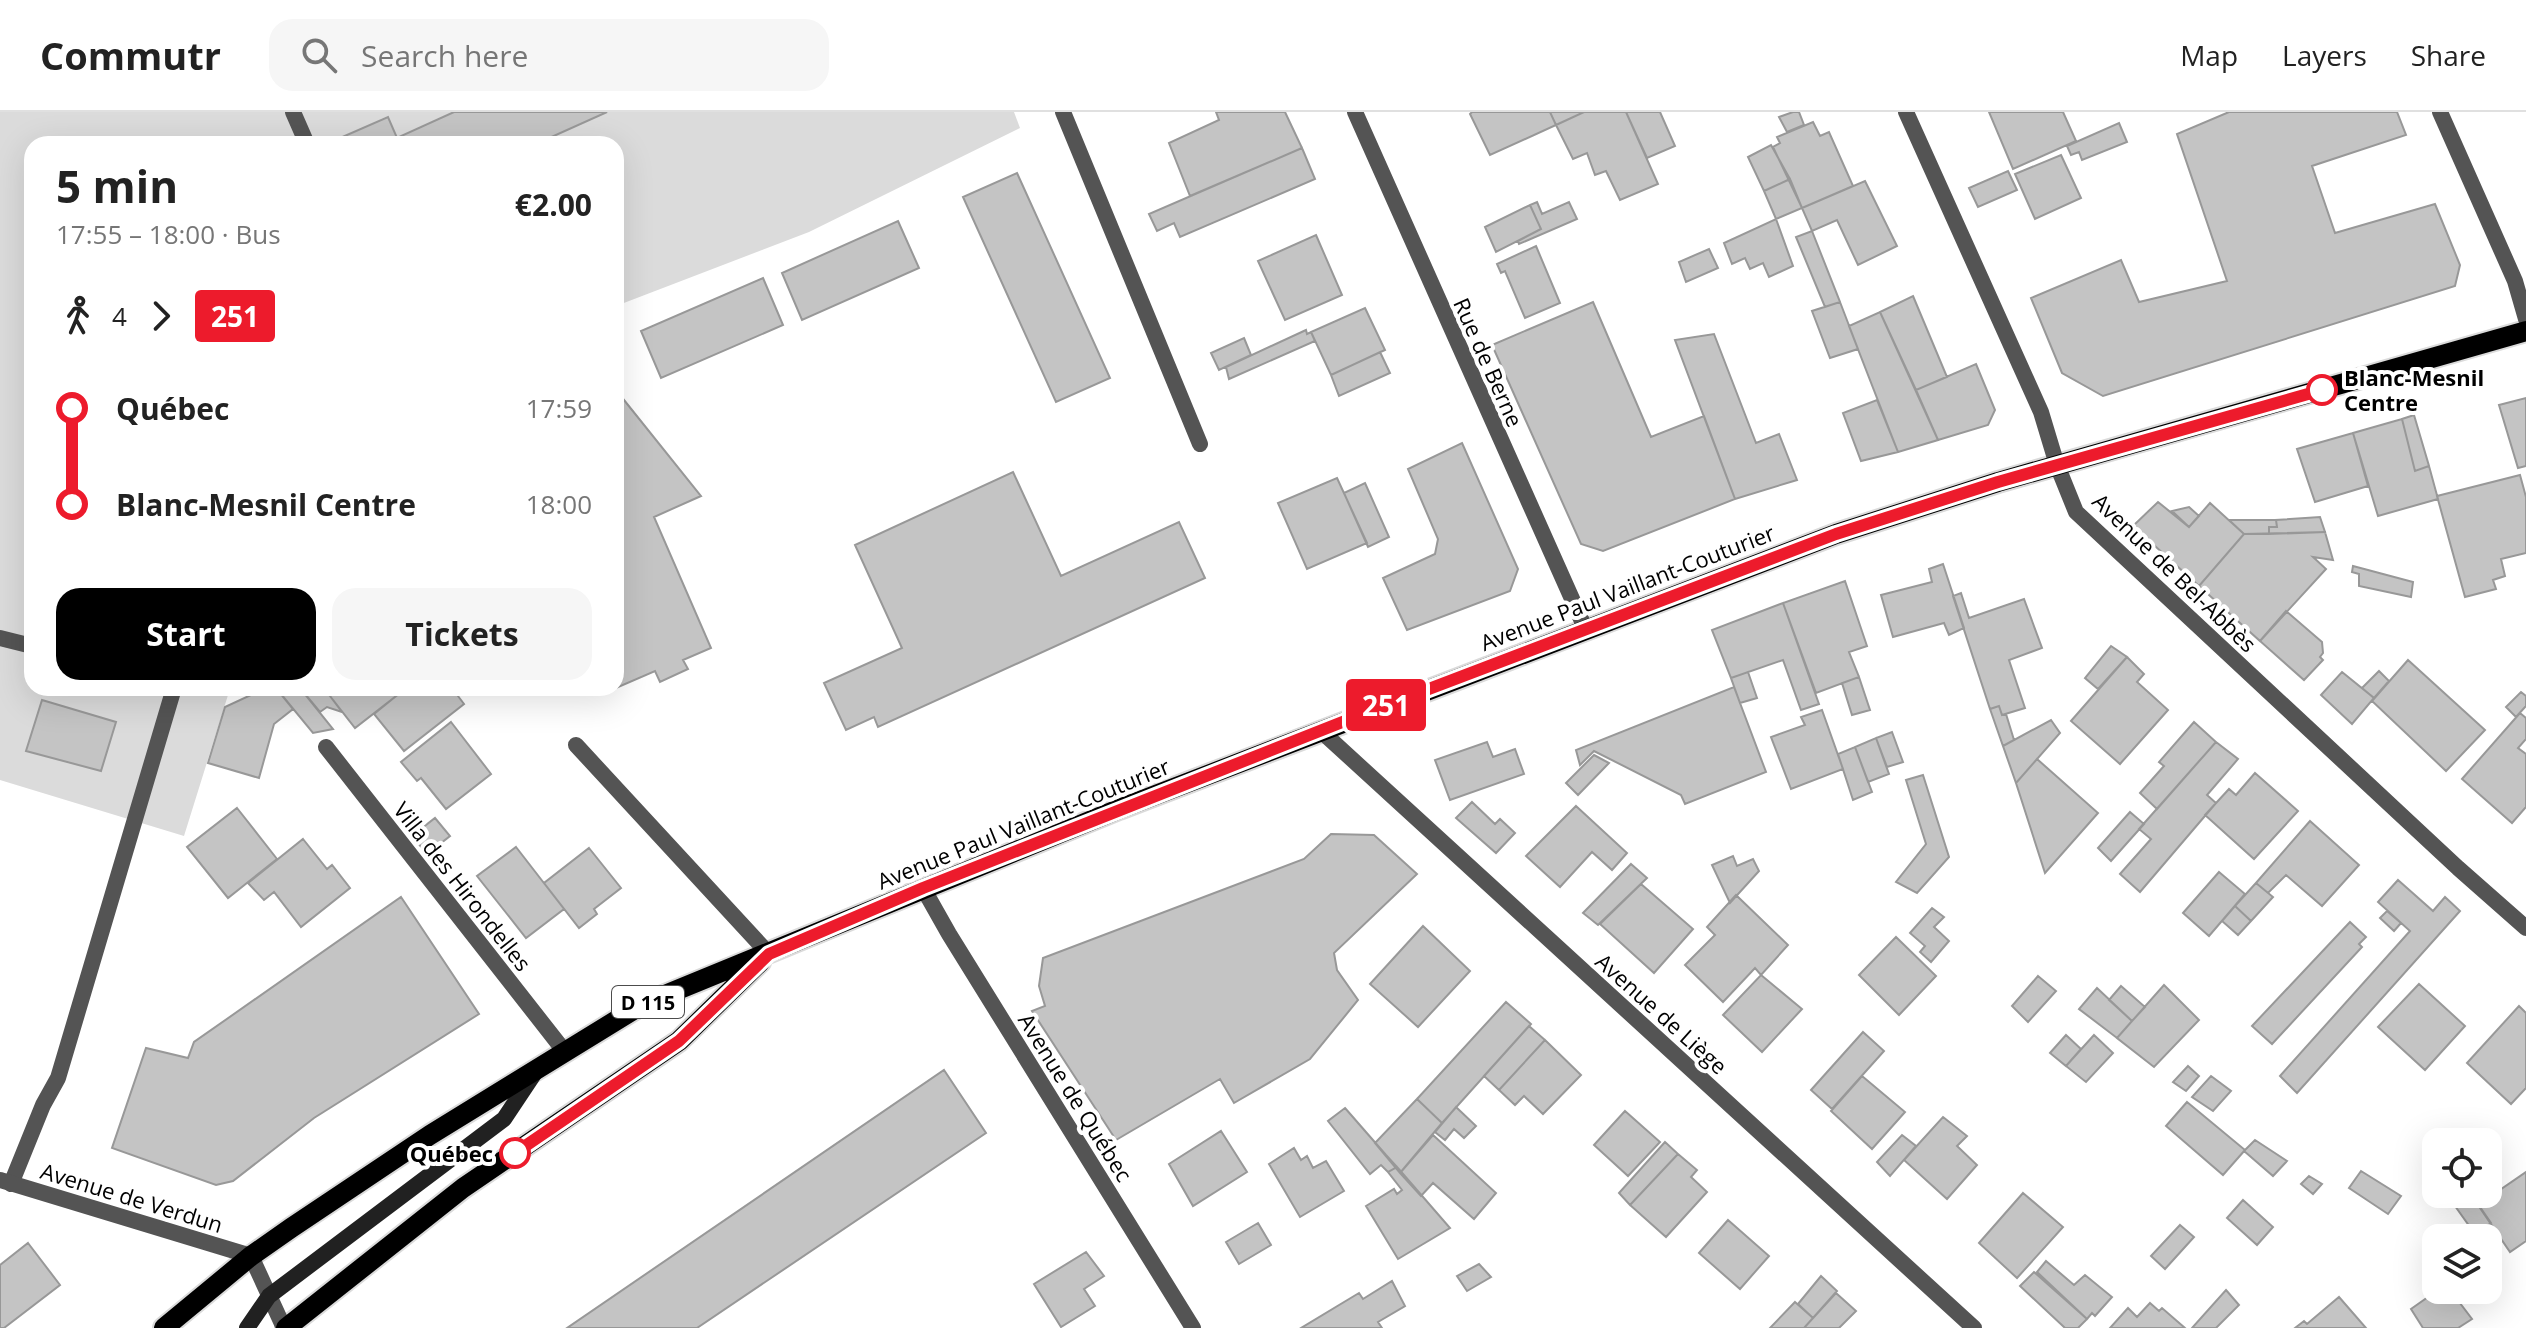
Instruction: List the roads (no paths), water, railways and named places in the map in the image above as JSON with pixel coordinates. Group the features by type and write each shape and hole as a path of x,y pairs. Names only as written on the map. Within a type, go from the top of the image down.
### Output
{"main road":[{"name":"Avenue Paul Vaillant-Couturier","path":"164,1328 251,1256 430,1135 643,1004 923,888 1320,730 1836,534 2057,465 2526,331"},
{"name":"Avenue Paul Vaillant-Couturier","path":"285,1328 463,1188 679,1041 769,954"}],"street":[{"path":"293,112 304,136"},
{"path":"1063,112 1200,444"},
{"name":"Rue de Berne","path":"1355,112 1585,628"},
{"name":"Avenue de Bel-Abbès","path":"1906,112 2041,412 2057,465 2076,512 2526,928"},
{"path":"2440,112 2515,281 2526,319"},
{"path":"0,638 24,644"},
{"path":"6,1182 58,1078 172,696"},
{"name":"Avenue de Liège","path":"1320,730 1974,1328"},
{"path":"576,745 769,954"},
{"name":"Villa des Hirondelles","path":"326,747 565,1052"},
{"name":"Avenue de Québec","path":"923,888 1193,1328"},
{"name":"Avenue Paul Vaillant-Couturier","path":"247,1328 269,1296 504,1119 537,1069"},
{"name":"Avenue de Verdun","path":"6,1182 251,1256"},
{"name":"D 115","path":"251,1256 285,1328"}],"place":[{"name":"Blanc-Mesnil Centre","path":"2322,390"},
{"name":"Québec","path":"515,1153"}]}
